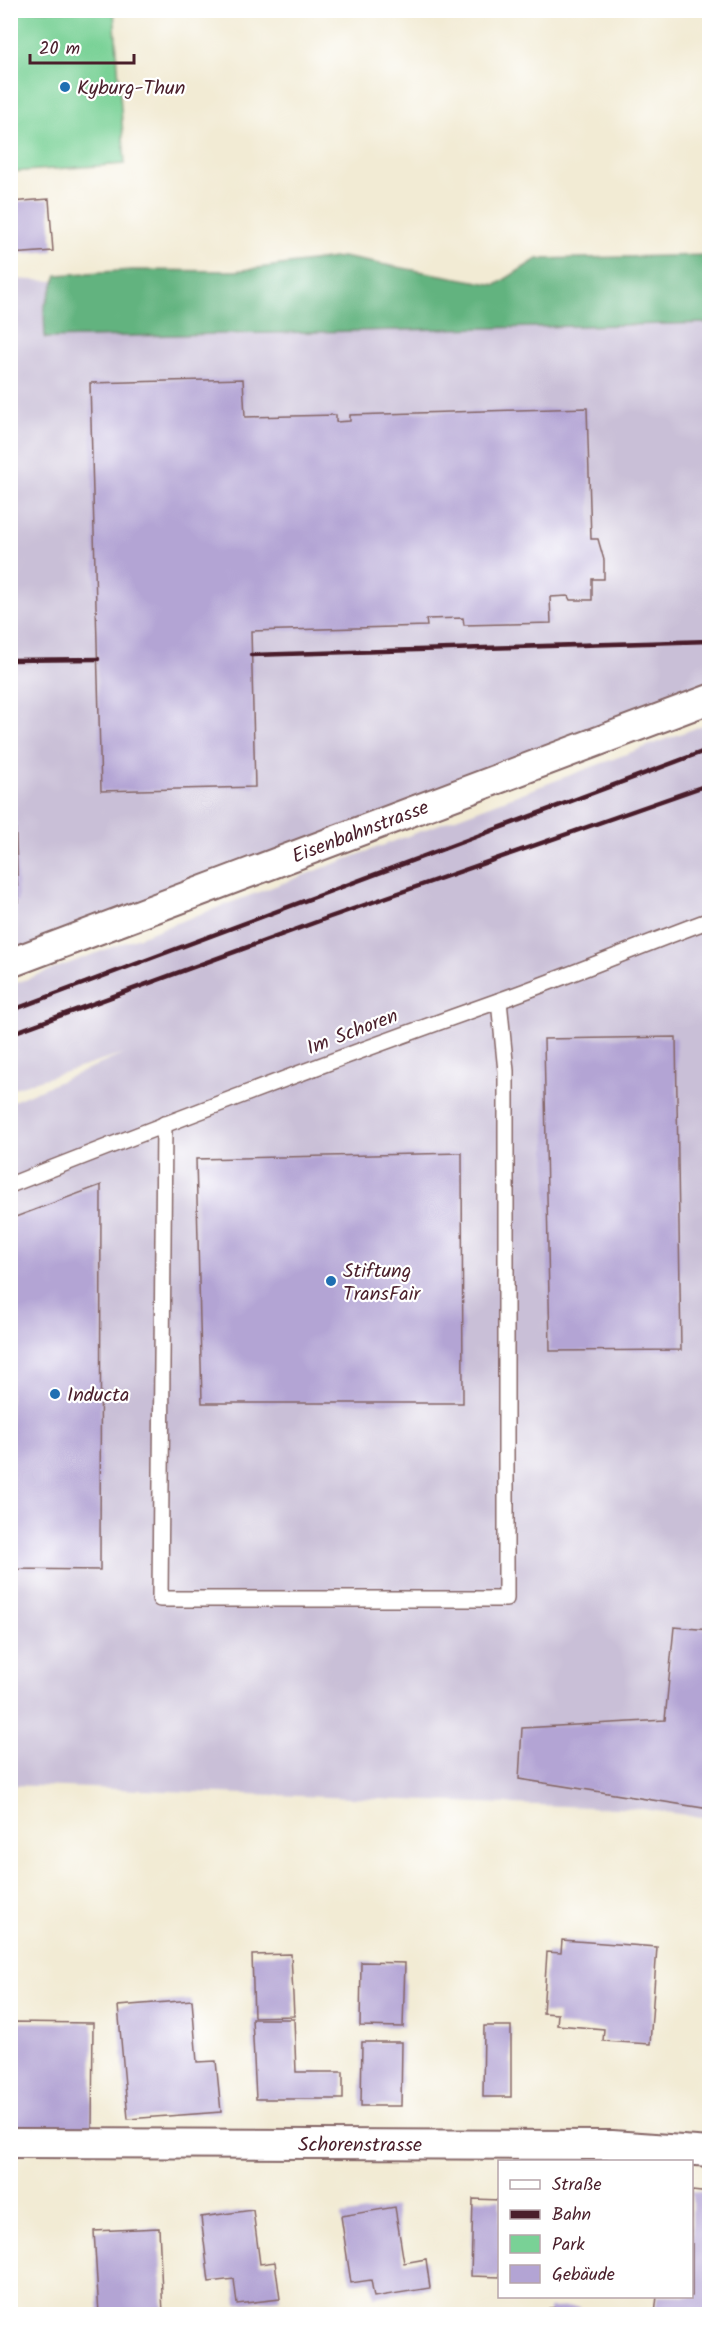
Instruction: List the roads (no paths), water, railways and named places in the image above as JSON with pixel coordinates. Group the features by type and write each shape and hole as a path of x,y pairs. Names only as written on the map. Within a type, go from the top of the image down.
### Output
{"street":[{"name":"Eisenbahnstrasse","path":"10,963 710,699"},
{"name":"Schorenstrasse","path":"10,2143 612,2145 710,2152"}],"lane":[{"name":"Im Schoren","path":"10,1185 164,1124 499,1001 710,920"},
{"path":"164,1124 160,1599 506,1599 506,1071 499,1001"}],"railway":[{"path":"251,655 710,641"},
{"path":"10,660 98,659"},
{"path":"10,1011 710,749"},
{"path":"10,1034 330,917 710,784"}],"place":[{"name":"Kyburg-Thun","path":"65,87"},
{"name":"Stiftung TransFair","path":"331,1281"},
{"name":"Inducta","path":"55,1394"}]}
